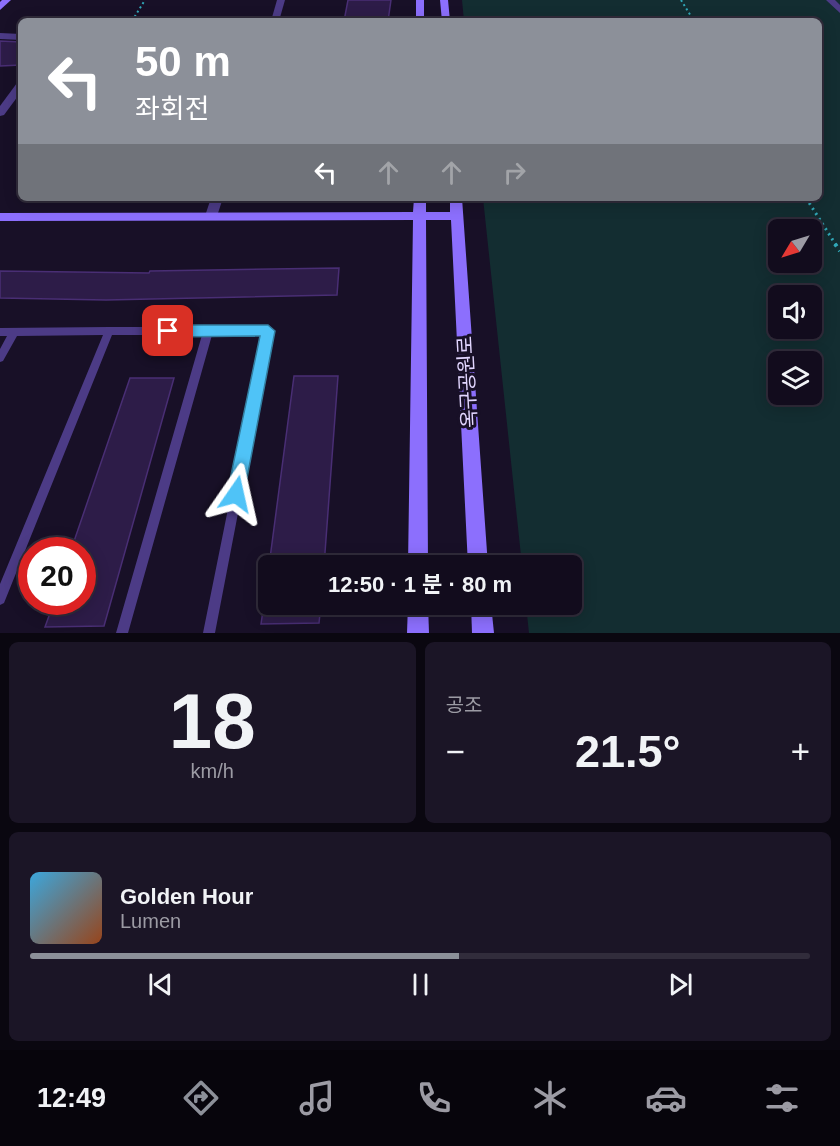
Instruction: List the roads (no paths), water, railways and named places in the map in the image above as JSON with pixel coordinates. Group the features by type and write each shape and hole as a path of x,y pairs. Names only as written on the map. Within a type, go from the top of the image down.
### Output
{"street":[{"path":"0,7 7,0"},
{"path":"275,18 281,0"},
{"path":"420,0 420,18"},
{"path":"444,0 446,18"},
{"path":"830,0 840,10"},
{"path":"0,36 18,37"},
{"path":"0,113 18,89"},
{"path":"212,216 216,201"},
{"name":"옥구공원로","path":"456,201 477,555"},
{"path":"418,555 420,206"},
{"path":"0,217 212,216 420,206 457,216"},
{"path":"418,615 418,633"},
{"path":"482,615 483,633"}],"lane":[{"path":"0,599 109,331"},
{"path":"122,633 208,331"},
{"path":"0,332 268,331 209,633"},
{"path":"0,358 14,332"}]}
